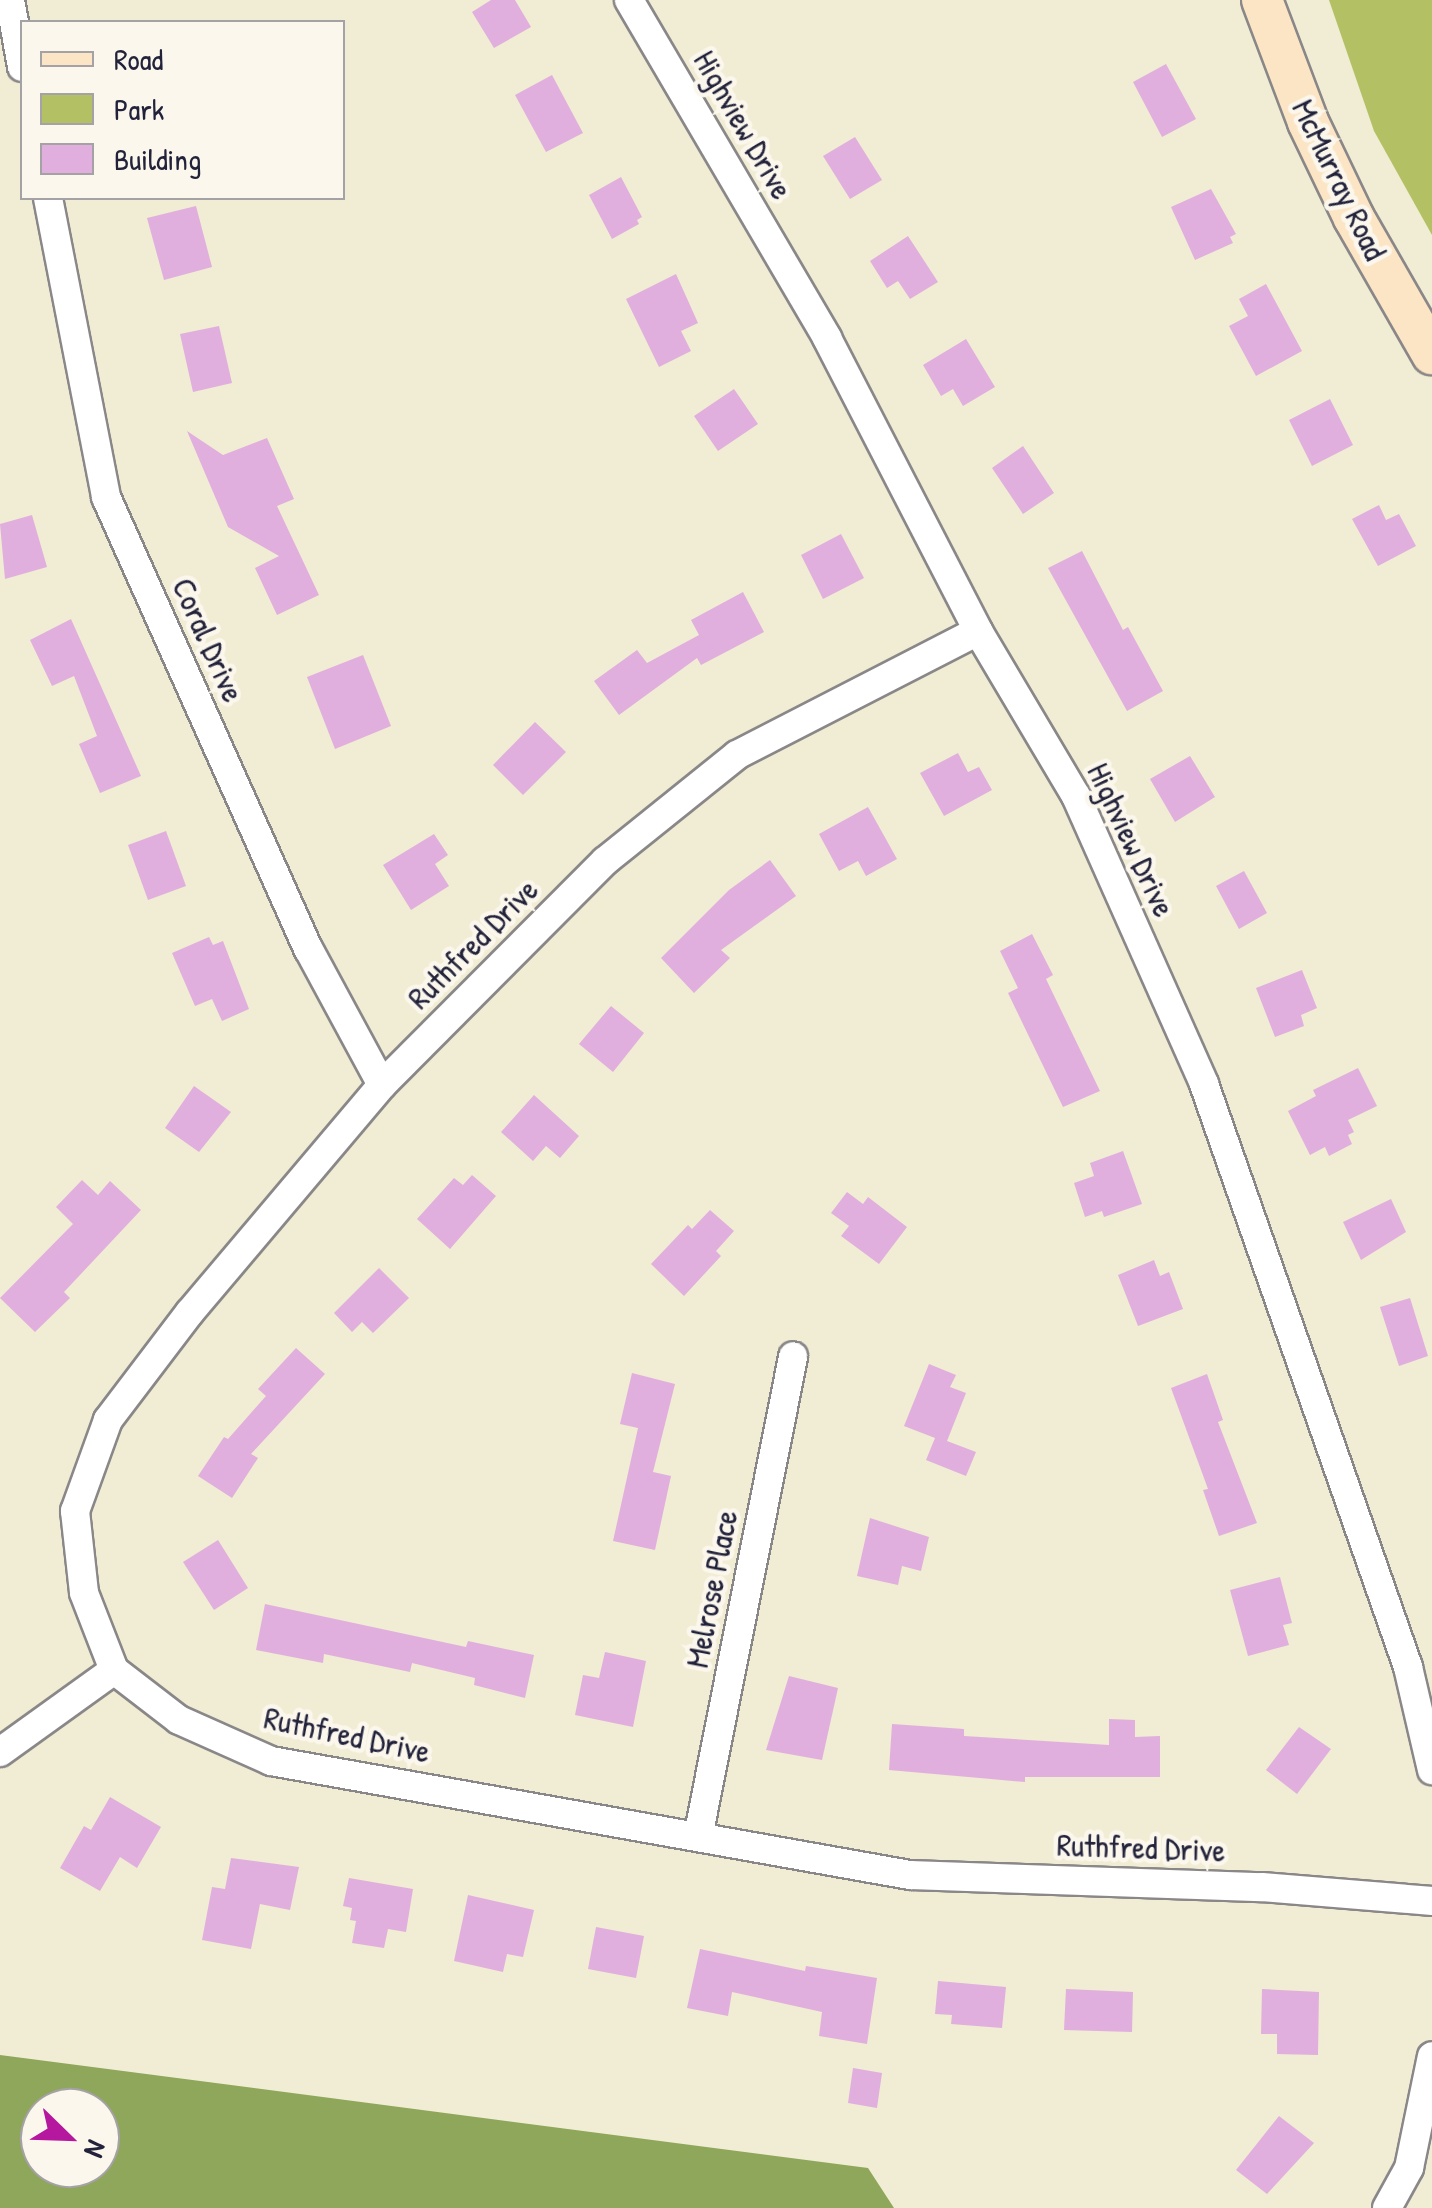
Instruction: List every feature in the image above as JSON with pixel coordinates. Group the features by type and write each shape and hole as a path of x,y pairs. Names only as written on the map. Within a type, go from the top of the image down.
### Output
{"main road":[{"name":"McMurray Road","path":"1262,0 1323,154 1432,354"}],"street":[{"path":"10,0 20,55"},
{"name":"Highview Drive","path":"629,0 827,338 978,631 1076,796 1204,1084 1408,1667 1432,1770"},
{"name":"Coral Drive","path":"48,200 106,497 309,950 382,1085"},
{"name":"Ruthfred Drive","path":"978,631 737,755 605,861 382,1085 190,1312 108,1420 75,1512 84,1594 114,1670 178,1720 270,1761 910,1875 1262,1887 1432,1900"},
{"name":"Melrose Place","path":"698,1837 794,1356"},
{"path":"0,1752 114,1670"},
{"path":"1387,2208 1409,2168 1432,2056"}],"green space":[{"path":"1329,0 1432,0 1432,235 1374,131"},
{"path":"0,2055 868,2168 894,2208 0,2208"}],"building":[{"path":"491,0 515,0 531,27 494,48 472,12"},
{"path":"1166,64 1196,119 1162,137 1133,82"},
{"path":"552,75 583,133 546,152 515,95"},
{"path":"855,137 882,180 850,199 823,156"},
{"path":"621,177 642,217 637,220 639,224 612,239 589,195"},
{"path":"1211,189 1236,234 1230,237 1233,243 1195,260 1171,207"},
{"path":"196,206 212,267 164,280 147,218"},
{"path":"908,236 938,282 910,299 898,281 887,288 870,261"},
{"path":"676,274 698,323 681,331 691,351 659,367 626,299"},
{"path":"1266,284 1302,351 1256,376 1229,326 1248,316 1239,299"},
{"path":"219,326 232,383 193,392 180,334"},
{"path":"966,339 995,387 963,406 953,389 941,396 923,365"},
{"path":"734,389 758,424 718,451 694,416"},
{"path":"1330,399 1353,445 1312,466 1289,420"},
{"path":"187,431 223,455 267,438 294,499 277,506 319,595 277,615 255,568 279,556 228,527"},
{"path":"1023,446 1054,493 1023,514 992,468"},
{"path":"1379,505 1386,520 1399,514 1416,546 1378,566 1352,519"},
{"path":"32,515 47,567 5,579 0,524"},
{"path":"841,534 864,578 823,599 801,555"},
{"path":"1082,551 1123,630 1128,627 1163,691 1127,711 1048,568"},
{"path":"743,592 764,632 701,665 697,658 619,715 594,681 637,650 647,663 699,635 691,620"},
{"path":"71,619 141,776 100,793 79,744 97,736 74,676 52,686 30,640"},
{"path":"363,655 391,726 335,749 307,677"},
{"path":"535,722 566,752 523,795 493,765"},
{"path":"958,753 968,772 979,767 992,790 944,816 920,773"},
{"path":"1190,756 1215,797 1175,822 1150,779"},
{"path":"868,807 897,859 866,876 858,861 839,871 819,834"},
{"path":"166,831 186,886 148,900 128,845"},
{"path":"434,834 448,855 435,864 449,886 411,910 383,865"},
{"path":"770,860 796,896 721,950 730,958 694,993 661,958 729,890"},
{"path":"1244,871 1267,913 1239,929 1216,886"},
{"path":"1032,934 1053,975 1046,979 1100,1091 1063,1107 1008,993 1018,988 1000,951"},
{"path":"209,937 213,945 223,941 249,1009 222,1021 212,999 195,1006 172,953"},
{"path":"1302,970 1317,1008 1301,1015 1304,1026 1275,1037 1256,988"},
{"path":"611,1006 644,1033 613,1072 579,1044"},
{"path":"1358,1068 1377,1106 1348,1120 1354,1132 1348,1135 1352,1144 1329,1156 1325,1147 1310,1155 1288,1111 1316,1096 1313,1090"},
{"path":"194,1086 231,1112 199,1152 165,1128"},
{"path":"534,1095 579,1136 560,1158 546,1146 533,1161 501,1132"},
{"path":"1123,1151 1142,1204 1104,1217 1102,1211 1085,1217 1074,1183 1094,1176 1090,1163"},
{"path":"472,1175 496,1196 450,1249 417,1219 454,1178 463,1185"},
{"path":"82,1180 98,1195 110,1181 141,1210 64,1292 70,1298 35,1332 0,1298 73,1224 56,1207"},
{"path":"847,1192 863,1204 868,1197 907,1227 879,1264 841,1236 849,1226 831,1213"},
{"path":"1391,1199 1406,1232 1361,1260 1343,1222"},
{"path":"710,1210 734,1231 716,1251 721,1256 684,1296 651,1264 688,1225 692,1229"},
{"path":"1154,1260 1160,1276 1169,1272 1183,1309 1138,1326 1118,1275"},
{"path":"379,1268 409,1298 373,1333 362,1322 352,1332 334,1313"},
{"path":"1410,1298 1428,1356 1399,1366 1380,1307"},
{"path":"296,1348 325,1374 251,1454 258,1458 232,1498 198,1476 224,1437 228,1439 266,1396 258,1389"},
{"path":"929,1364 956,1375 950,1387 966,1393 947,1441 976,1452 966,1476 926,1460 935,1438 904,1426"},
{"path":"632,1373 675,1384 653,1472 671,1476 655,1550 613,1541 638,1428 620,1424"},
{"path":"1207,1374 1223,1420 1218,1422 1257,1523 1219,1536 1203,1490 1208,1489 1171,1388"},
{"path":"870,1518 929,1537 921,1571 902,1566 898,1585 857,1576"},
{"path":"218,1540 248,1588 214,1610 183,1562"},
{"path":"1280,1577 1292,1623 1283,1625 1289,1645 1248,1656 1230,1590"},
{"path":"265,1604 466,1647 468,1641 534,1655 525,1698 474,1685 475,1678 412,1663 410,1672 324,1654 323,1663 256,1650"},
{"path":"605,1652 646,1661 633,1727 575,1715 583,1675 599,1678"},
{"path":"789,1676 838,1688 822,1760 766,1750"},
{"path":"1109,1719 1135,1720 1135,1737 1160,1736 1160,1777 1025,1777 1025,1782 889,1770 892,1724 964,1729 964,1736 1109,1745"},
{"path":"1299,1727 1331,1749 1297,1794 1266,1770"},
{"path":"110,1797 161,1827 137,1868 120,1857 100,1891 60,1868 84,1826 91,1830"},
{"path":"231,1858 299,1867 290,1910 260,1904 251,1949 202,1940 212,1887 225,1889"},
{"path":"349,1878 413,1889 406,1932 388,1929 384,1948 352,1943 356,1921 350,1920 352,1908 343,1906"},
{"path":"468,1895 534,1910 523,1957 507,1954 503,1972 454,1961"},
{"path":"596,1927 644,1936 636,1978 588,1969"},
{"path":"700,1949 805,1971 806,1966 877,1978 867,2044 819,2036 822,2012 732,1992 728,2016 687,2008"},
{"path":"938,1981 1006,1987 1002,2028 951,2024 952,2015 935,2014"},
{"path":"1066,1989 1133,1992 1132,2032 1064,2030"},
{"path":"1262,1989 1319,1992 1318,2055 1277,2054 1277,2034 1261,2034"},
{"path":"853,2068 882,2073 877,2108 848,2103"},
{"path":"1279,2116 1314,2143 1267,2194 1236,2170"}]}
